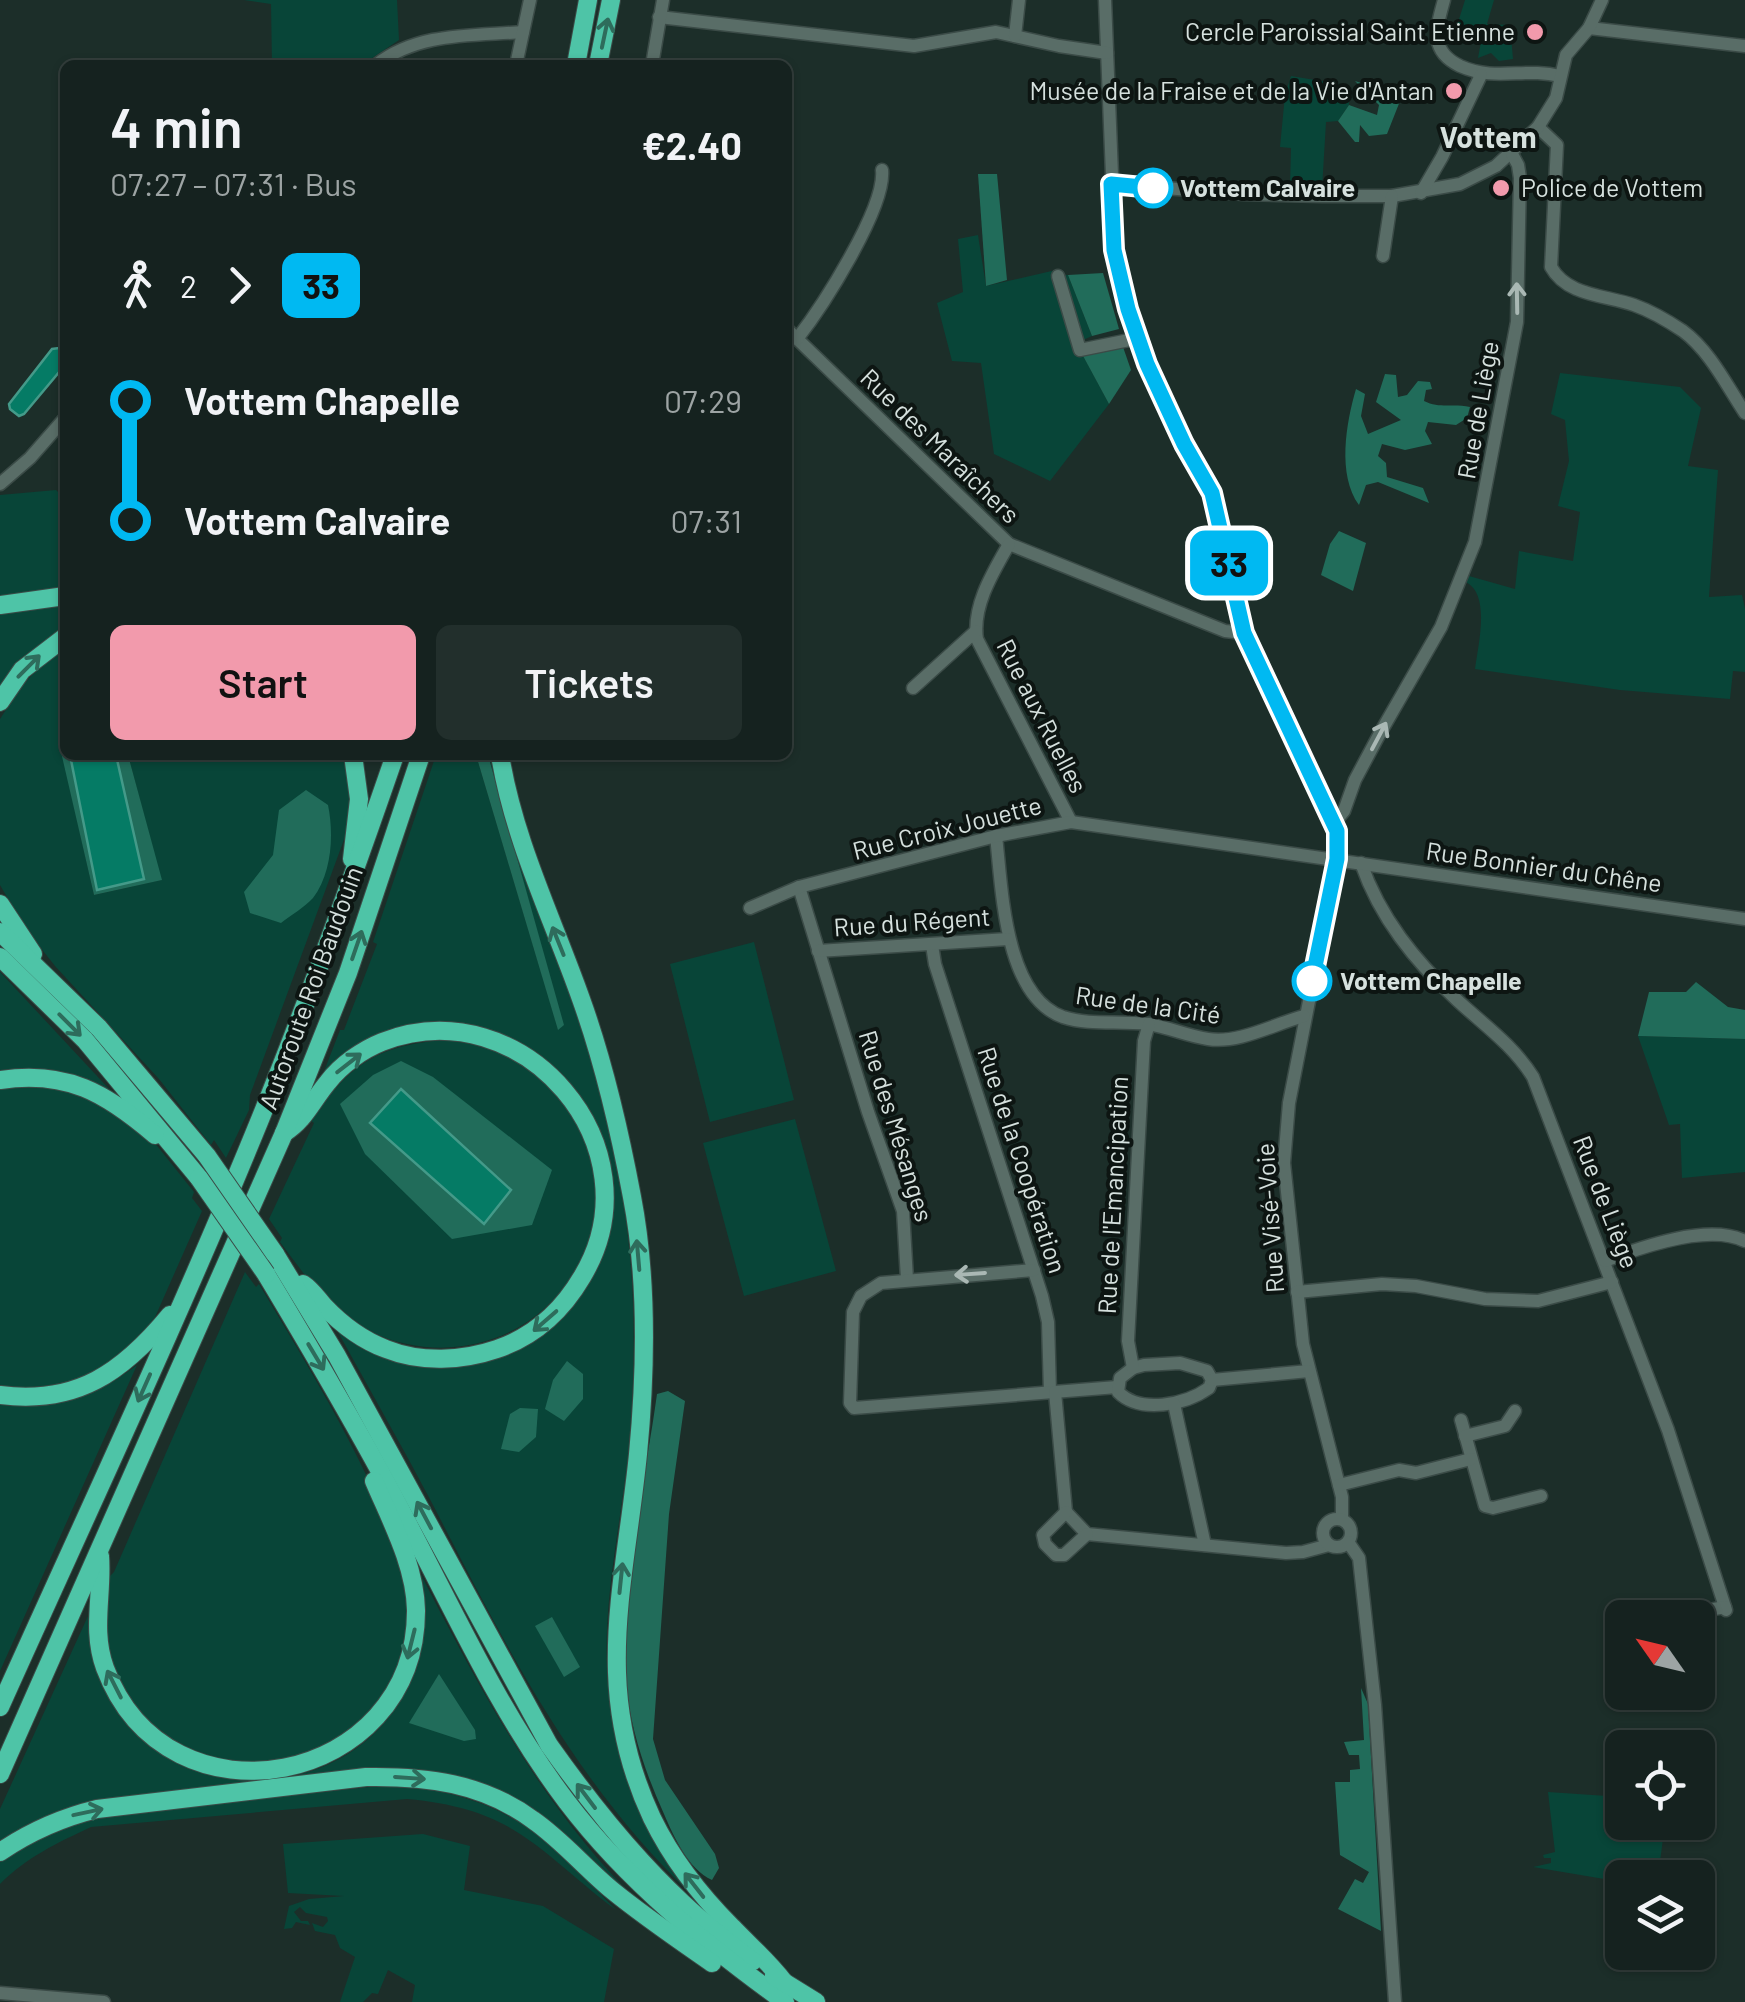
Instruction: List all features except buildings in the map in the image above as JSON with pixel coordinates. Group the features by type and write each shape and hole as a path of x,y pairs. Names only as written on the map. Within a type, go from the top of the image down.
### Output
{"highway":[{"path":"577,60 588,0"},
{"path":"599,60 611,0"},
{"path":"0,605 60,597"},
{"path":"0,702 22,670 60,641"},
{"path":"350,885 359,800 354,760"},
{"path":"0,1707 184,1299 260,1118 394,760"},
{"name":"Autoroute Roi Baudouin","path":"0,1774 284,1134 348,973 419,760"},
{"path":"501,760 514,819 538,893 582,1001 632,1199 644,1326 642,1395 616,1636 624,1740 653,1820 682,1868 709,1904 768,1960 784,1982"},
{"path":"0,904 47,976"},
{"path":"0,932 131,1064 207,1156 276,1254 560,1761 660,1883 728,1942 816,2002"},
{"path":"0,957 84,1040 199,1178 266,1274 369,1450 501,1701 568,1804 653,1898 704,1942 786,2002"},
{"path":"284,1134 300,1123 328,1080 350,1060 381,1042 412,1034 462,1034 494,1040 541,1067 574,1100 603,1164 606,1200 592,1262 574,1292 548,1321 517,1342 484,1354 419,1358 386,1350 356,1334 308,1287 291,1278"},
{"path":"0,1080 38,1076 93,1090 113,1101 182,1158"},
{"path":"0,1395 42,1397 73,1392 98,1381 146,1343 184,1299"},
{"path":"100,1552 102,1579 96,1614 105,1667 124,1704 152,1736 176,1753 239,1772 286,1770 316,1760 338,1749 387,1705 415,1636 413,1581 374,1480 369,1450"},
{"path":"0,1852 60,1818 97,1809 366,1777 442,1781 476,1789 536,1822 615,1892 772,2002"}],"street":[{"path":"517,60 530,0"},
{"path":"653,60 663,0"},
{"path":"1015,36 1019,0"},
{"name":"Rue Visé-Voie","path":"1105,0 1114,250 1128,309 1161,396 1216,502 1244,633 1335,822 1337,859 1304,1016 1289,1103 1284,1164 1297,1292 1310,1371 1339,1485 1342,1519 1351,1528 1348,1542 1359,1558 1375,1706 1395,2002"},
{"path":"1444,0 1436,44 1445,58 1480,75 1560,76"},
{"path":"1111,184 1244,194 1372,196 1448,189 1471,180 1512,154 1538,127 1556,98 1566,55 1590,28 1602,0"},
{"path":"659,17 914,46 981,32 1108,53"},
{"path":"1590,28 1745,46"},
{"path":"383,60 394,52 436,38 523,32"},
{"path":"1421,193 1480,75"},
{"path":"1538,127 1557,145 1551,267 1554,273 1572,288 1638,306 1680,329 1709,360 1745,413"},
{"name":"Rue de Liège","path":"1335,822 1441,626 1475,542 1517,322 1520,178 1512,154"},
{"path":"792,334 833,288 883,184 882,170"},
{"path":"1384,256 1392,196"},
{"path":"1058,276 1080,350 1139,338"},
{"name":"Rue des Maraîchers","path":"792,334 1009,544 1225,630 1244,633"},
{"path":"0,484 60,424"},
{"name":"Rue aux Ruelles","path":"914,688 976,631 990,577 1009,544"},
{"name":"Rue aux Ruelles","path":"976,631 1071,822"},
{"name":"Rue Croix Jouette","path":"750,908 799,887 996,836 1071,822 1337,859"},
{"name":"Rue de la Cité","path":"996,836 1008,939 1037,998 1060,1016 1094,1024 1149,1024 1211,1040 1238,1038 1270,1024 1304,1016"},
{"name":"Rue Bonnier du Chêne","path":"1337,859 1745,920"},
{"name":"Rue de Liège","path":"1361,863 1381,906 1409,951 1512,1048 1533,1076 1668,1430 1725,1608 1715,1609"},
{"name":"Rue des Mésanges","path":"799,887 870,1119 903,1211 906,1279"},
{"name":"Rue du Régent","path":"818,951 1008,939"},
{"name":"Rue de la Coopération","path":"932,945 1046,1311 1066,1512"},
{"name":"Rue de l'Emancipation","path":"1133,1368 1128,1328 1144,1042 1149,1024"},
{"path":"1605,1261 1660,1240 1726,1235 1745,1241"},
{"path":"1034,1270 906,1279 876,1285 864,1292 856,1305 850,1403 854,1408 1116,1387"},
{"path":"1297,1292 1382,1284 1416,1286 1484,1300 1538,1301 1612,1282"},
{"path":"1116,1387 1123,1374 1133,1368 1180,1363 1203,1368 1212,1380"},
{"path":"1212,1380 1310,1371"},
{"path":"1116,1387 1121,1397 1129,1400 1174,1404 1201,1394 1212,1380"},
{"path":"1174,1404 1206,1545"},
{"path":"1465,1436 1506,1426 1515,1412"},
{"path":"1462,1420 1480,1498 1488,1508 1541,1496"},
{"path":"1339,1485 1400,1470 1416,1473 1470,1459"},
{"path":"1087,1534 1064,1555 1056,1555 1045,1544 1044,1533 1066,1512 1087,1534 1286,1553 1329,1544 1340,1547 1348,1542"},
{"path":"1329,1544 1323,1534 1325,1524 1342,1519"},
{"path":"0,1993 104,2002"}],"shaded area":[{"path":"244,0 397,0 399,40 369,60 272,60 271,4"},
{"path":"1465,0 1494,0 1487,24 1510,25 1513,59 1499,61 1491,53 1478,58 1482,36 1456,29"},
{"path":"1291,76 1348,89 1349,105 1338,121 1326,122 1322,189 1290,187 1291,148 1280,147 1285,95"},
{"path":"1355,81 1402,96 1387,134 1369,136 1360,125 1359,142 1355,142 1338,121 1349,105 1377,115 1379,105"},
{"path":"978,174 997,174 1007,280 986,286"},
{"path":"978,235 986,286 1056,270 1058,276 1068,275 1092,336 1083,340 1080,350 1109,404 1050,481 994,454 981,363 952,361 937,303 963,292 958,239"},
{"path":"1103,273 1119,329 1092,336 1068,275"},
{"path":"1123,347 1131,370 1109,404 1082,354"},
{"path":"52,349 60,349 60,371 19,416 9,404"},
{"path":"1560,373 1680,387 1701,408 1688,466 1718,470 1709,597 1742,595 1745,609 1745,672 1733,671 1730,699 1620,690 1475,669 1481,609 1474,588 1466,582 1469,576 1515,589 1519,551 1573,561 1580,512 1558,506 1569,461 1565,420 1551,414"},
{"path":"1385,374 1396,375 1398,397 1407,395 1418,381 1430,382 1432,389 1426,390 1424,401 1470,407 1467,418 1456,425 1428,422 1425,431 1432,444 1405,450 1382,444 1378,456 1386,463 1387,477 1423,488 1429,503 1378,482 1366,485 1359,505 1352,493 1345,448 1356,389 1365,394 1361,416 1368,434 1401,420 1376,402"},
{"path":"56,490 60,494 60,588 0,596 0,495"},
{"path":"1339,531 1366,543 1353,591 1321,575 1330,544"},
{"path":"60,601 60,636 0,695 0,609"},
{"path":"60,650 60,760 64,760 94,895 161,880 129,760 345,760 352,798 349,826 250,1095 249,1110 226,1158 214,1140 211,1145 159,1079 55,966 25,928 0,885 0,719 20,688"},
{"path":"63,760 129,760 162,880 94,895"},
{"path":"71,760 117,760 144,879 97,890"},
{"path":"434,760 477,760 558,1029 563,1025 489,760 500,760 582,1014 614,1147 625,1214 632,1282 633,1390 607,1629 610,1698 621,1747 694,1897 613,1808 547,1713 334,1325 439,1366 488,1360 511,1351 566,1312 591,1278 607,1241 613,1202 610,1162 597,1123 574,1088 542,1058 509,1039 473,1028 462,1029 362,1049 345,1056 323,1074 377,944 373,942"},
{"path":"477,760 489,760 564,1025 558,1030"},
{"path":"306,790 328,805 328,865 313,898 281,923 250,913 244,892 273,855 279,810"},
{"path":"754,942 794,1100 710,1122 670,964"},
{"path":"0,972 111,1091 57,1073 0,1070"},
{"path":"1696,982 1728,1007 1745,1010 1745,1039 1638,1036 1649,992 1686,992"},
{"path":"1638,1036 1745,1039 1745,1172 1682,1178 1680,1124 1669,1125"},
{"path":"444,1040 497,1052 541,1079 585,1139 593,1160 597,1191 588,1243 573,1274 553,1300 528,1321 500,1336 469,1345 437,1348 371,1332 344,1315 300,1268 280,1242 282,1238 269,1219 314,1123 310,1120 338,1085 382,1053"},
{"path":"401,1061 433,1077 552,1170 532,1225 452,1239 365,1154 340,1104 373,1075"},
{"path":"30,1082 96,1098 154,1142 194,1192 192,1198 202,1211 152,1324 121,1357 65,1382 0,1387 0,1085"},
{"path":"401,1089 511,1190 484,1224 370,1123"},
{"path":"795,1119 836,1271 744,1296 703,1143"},
{"path":"245,1272 256,1287 259,1284 302,1357 376,1496 407,1584 410,1620 385,1692 358,1725 323,1748 284,1761 242,1763 201,1754 163,1733 122,1686 107,1655 104,1631 108,1578 114,1572"},
{"path":"567,1361 583,1374 583,1399 564,1421 545,1409 553,1380"},
{"path":"137,1365 0,1671 0,1405 39,1405 73,1399 104,1386"},
{"path":"668,1391 685,1401 669,1514 653,1739 665,1780 715,1854 719,1868 712,1880 683,1852 657,1798 635,1733 626,1682 626,1613 634,1539 657,1394"},
{"path":"520,1408 538,1409 536,1437 519,1452 501,1449 510,1414"},
{"path":"419,1571 491,1704 544,1789 606,1868 641,1904 546,1823 441,1775 101,1802 0,1845 0,1809 88,1616 108,1687 146,1738 197,1768 254,1779 312,1771 363,1743 402,1697 423,1632"},
{"path":"552,1617 580,1667 564,1677 535,1626"},
{"path":"439,1674 475,1730 476,1739 464,1741 409,1723"},
{"path":"1361,1688 1368,1704 1381,1931 1338,1909 1355,1879 1363,1883 1369,1872 1340,1855 1335,1782 1350,1782 1350,1770 1360,1769 1359,1755 1349,1755 1344,1742 1364,1740"},
{"path":"410,1786 477,1802 503,1813 548,1843 616,1910 500,1822 444,1804 407,1799 91,1827 32,1858 0,1884 0,1861 31,1839 94,1816"},
{"path":"1548,1792 1605,1796 1605,1840 1663,1840 1660,1860 1605,1860 1605,1879 1533,1867 1551,1863 1551,1858 1543,1855 1555,1852"},
{"path":"423,1834 470,1846 464,1890 543,1906 614,1949 604,2002 412,2002 415,1985 388,1970 378,1994 372,1993 363,2002 340,2002 355,1957 340,1948 335,1935 315,1931 312,1923 323,1927 327,1917 306,1913 300,1907 294,1912 310,1925 296,1922 292,1928 284,1929 289,1906 309,1899 344,1896 288,1893 283,1844"}],"bus line":[{"name":"33","path":"1153,188 1111,184 1114,250 1128,309 1161,396 1207,480 1219,512 1244,633 1337,831 1337,859 1312,981"}],"place":[{"name":"Cercle Paroissial Saint Etienne","path":"1535,32"},
{"name":"Musée de la Fraise et de la Vie d'Antan","path":"1454,91"},
{"name":"Vottem Calvaire","path":"1153,188"},
{"name":"Police de Vottem","path":"1501,188"},
{"name":"Vottem Chapelle","path":"1312,981"}],"district":[{"name":"Vottem","path":"1488,138"}]}
